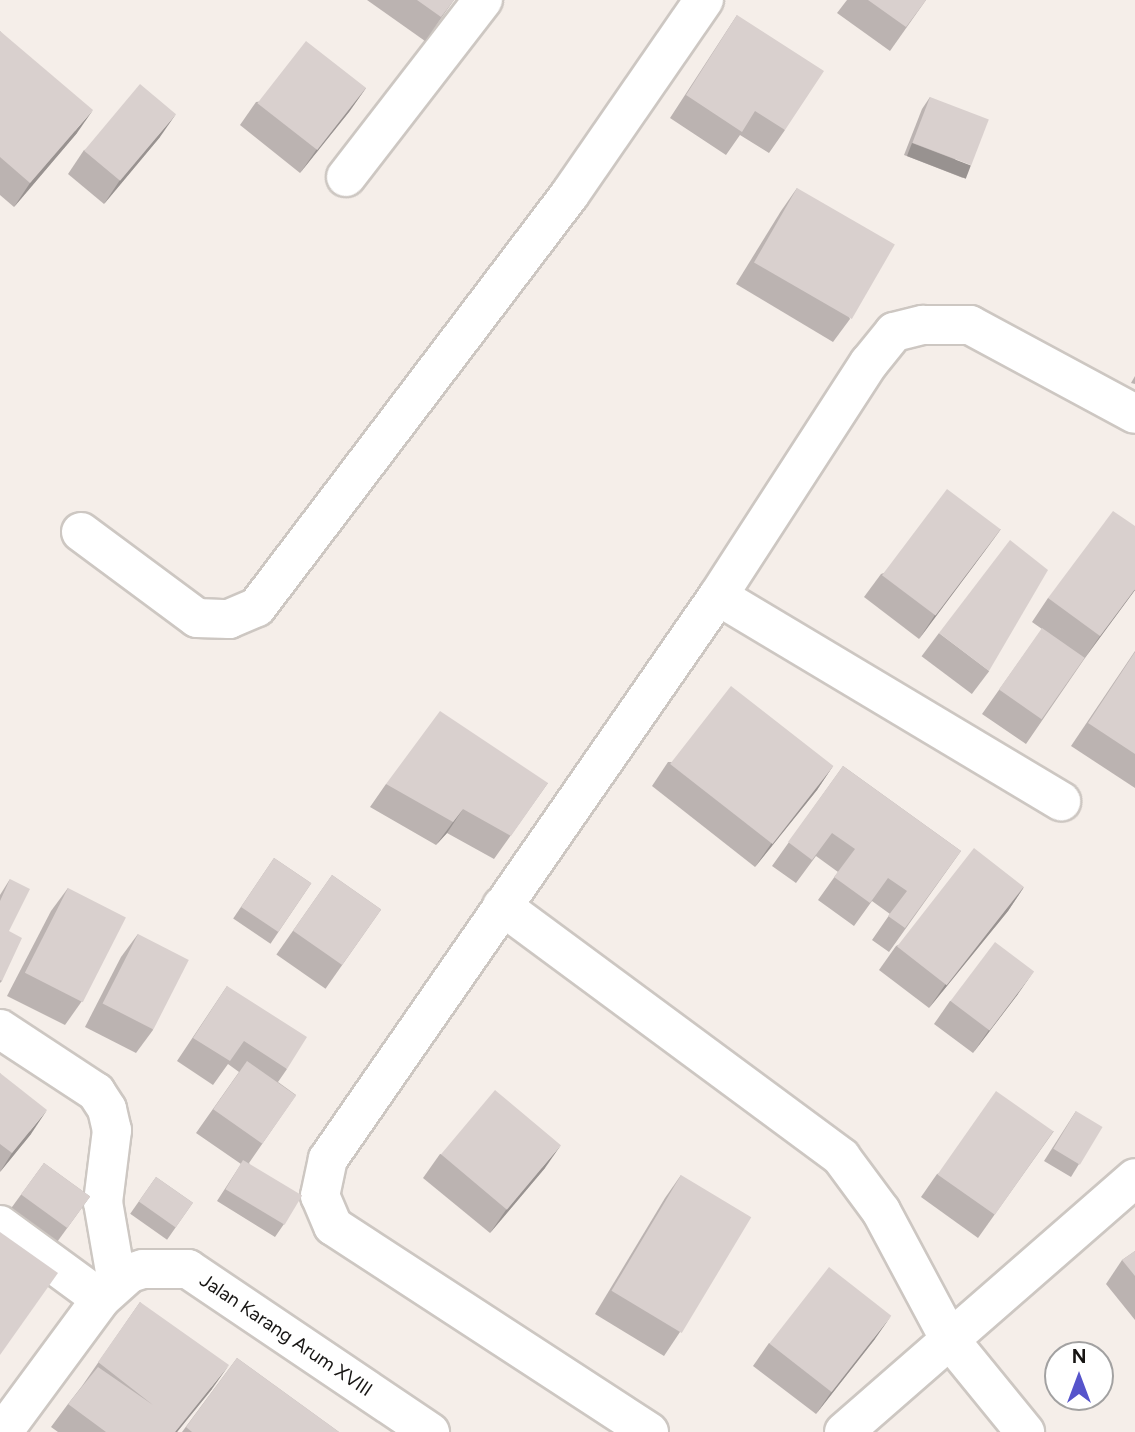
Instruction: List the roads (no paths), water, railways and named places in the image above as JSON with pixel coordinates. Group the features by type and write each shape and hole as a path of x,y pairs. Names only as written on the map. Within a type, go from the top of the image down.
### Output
{"street":[{"path":"346,177 483,0"},
{"path":"81,532 197,618 229,619 257,607 570,194 704,0"},
{"path":"649,1432 333,1226 320,1196 328,1159 718,596 869,363 894,332 923,325 970,325 1135,414"},
{"path":"718,596 1061,801"},
{"path":"502,906 841,1157 881,1211 950,1340 1025,1432"},
{"path":"0,1028 96,1092 107,1109 112,1130 103,1202 109,1291 9,1430"},
{"path":"844,1432 1135,1178"},
{"path":"0,1225 109,1291"},
{"name":"Jalan Karang Arum XVIII","path":"109,1291 143,1269 188,1269 430,1432"}]}
